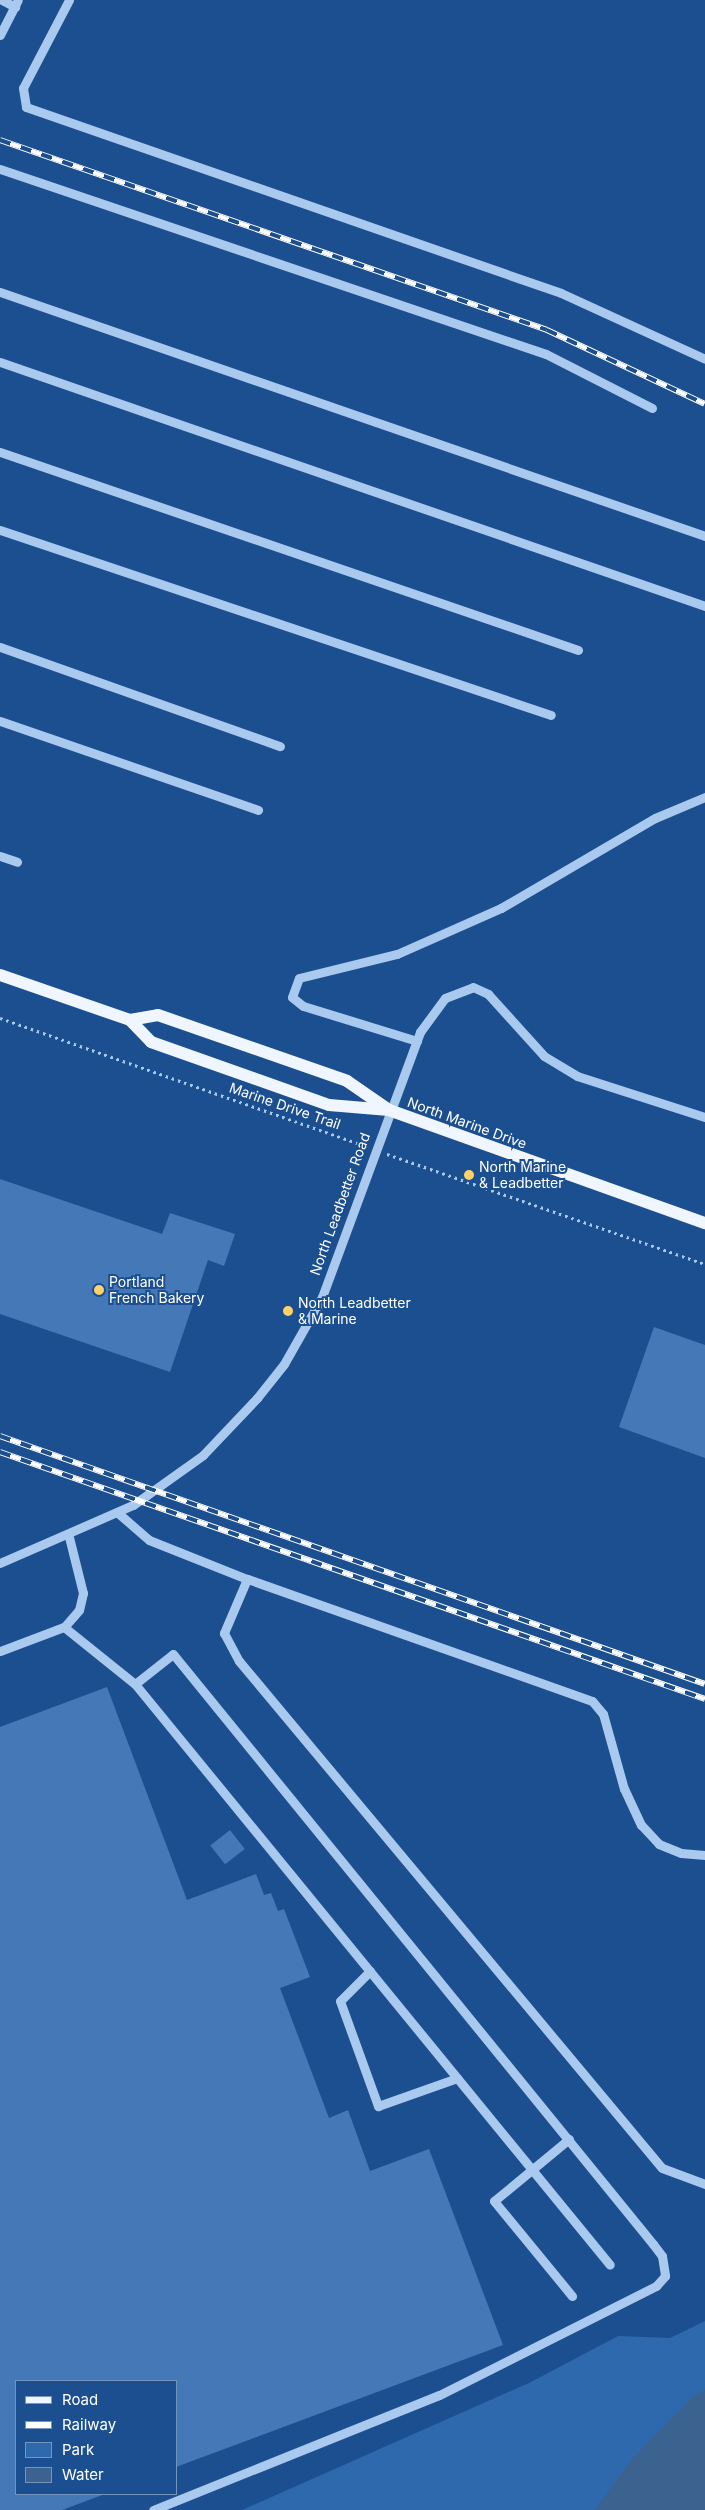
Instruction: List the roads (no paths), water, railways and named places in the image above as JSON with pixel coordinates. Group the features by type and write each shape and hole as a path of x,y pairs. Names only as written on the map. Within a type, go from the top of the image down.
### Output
{"main road":[{"name":"North Marine Drive","path":"0,975 130,1020 150,1042 329,1105 388,1110 705,1223"},
{"name":"North Marine Drive","path":"130,1020 158,1015 347,1081 388,1110"}],"street":[{"path":"0,35 17,3 2,0"},
{"path":"69,0 23,88 26,107 561,293 705,359"},
{"path":"0,169 546,354 652,408"},
{"path":"0,292 705,536"},
{"path":"0,362 705,606"},
{"path":"0,452 578,650"},
{"path":"0,530 551,715"},
{"path":"0,647 280,746"},
{"path":"0,721 258,810"},
{"path":"416,1041 303,1006 292,997 299,978 397,954 501,908 655,818 705,797"},
{"path":"0,856 17,862"},
{"name":"North Leadbetter Road","path":"0,1562 69,1537 118,1513 203,1455 284,1364 322,1297 388,1110 416,1041 432,1010 460,989 473,987 488,994 544,1056 577,1076 705,1117"},
{"path":"118,1513 149,1540 247,1579 592,1701 603,1714 624,1789 641,1825 659,1844 682,1853 705,1855"},
{"path":"0,1651 64,1627 79,1610 84,1593 69,1537"},
{"path":"247,1579 224,1633 239,1661 662,2168 705,2184"},
{"path":"64,1627 135,1684 610,2265"},
{"path":"135,1684 173,1654 569,2139 662,2256 665,2276 656,2286 439,2395 153,2510"},
{"path":"370,1971 340,2000 378,2106 457,2078"},
{"path":"569,2139 494,2201 572,2296"}],"water":[{"path":"705,2390 705,2510 595,2510 631,2460 694,2396"}],"railway":[{"path":"0,140 547,330 705,404"},
{"path":"0,1436 705,1684"},
{"path":"0,1452 705,1699"}],"place":[{"name":"North Marine & Leadbetter","path":"469,1175"},
{"name":"Portland French Bakery","path":"99,1290"},
{"name":"North Leadbetter & Marine","path":"288,1311"}]}
